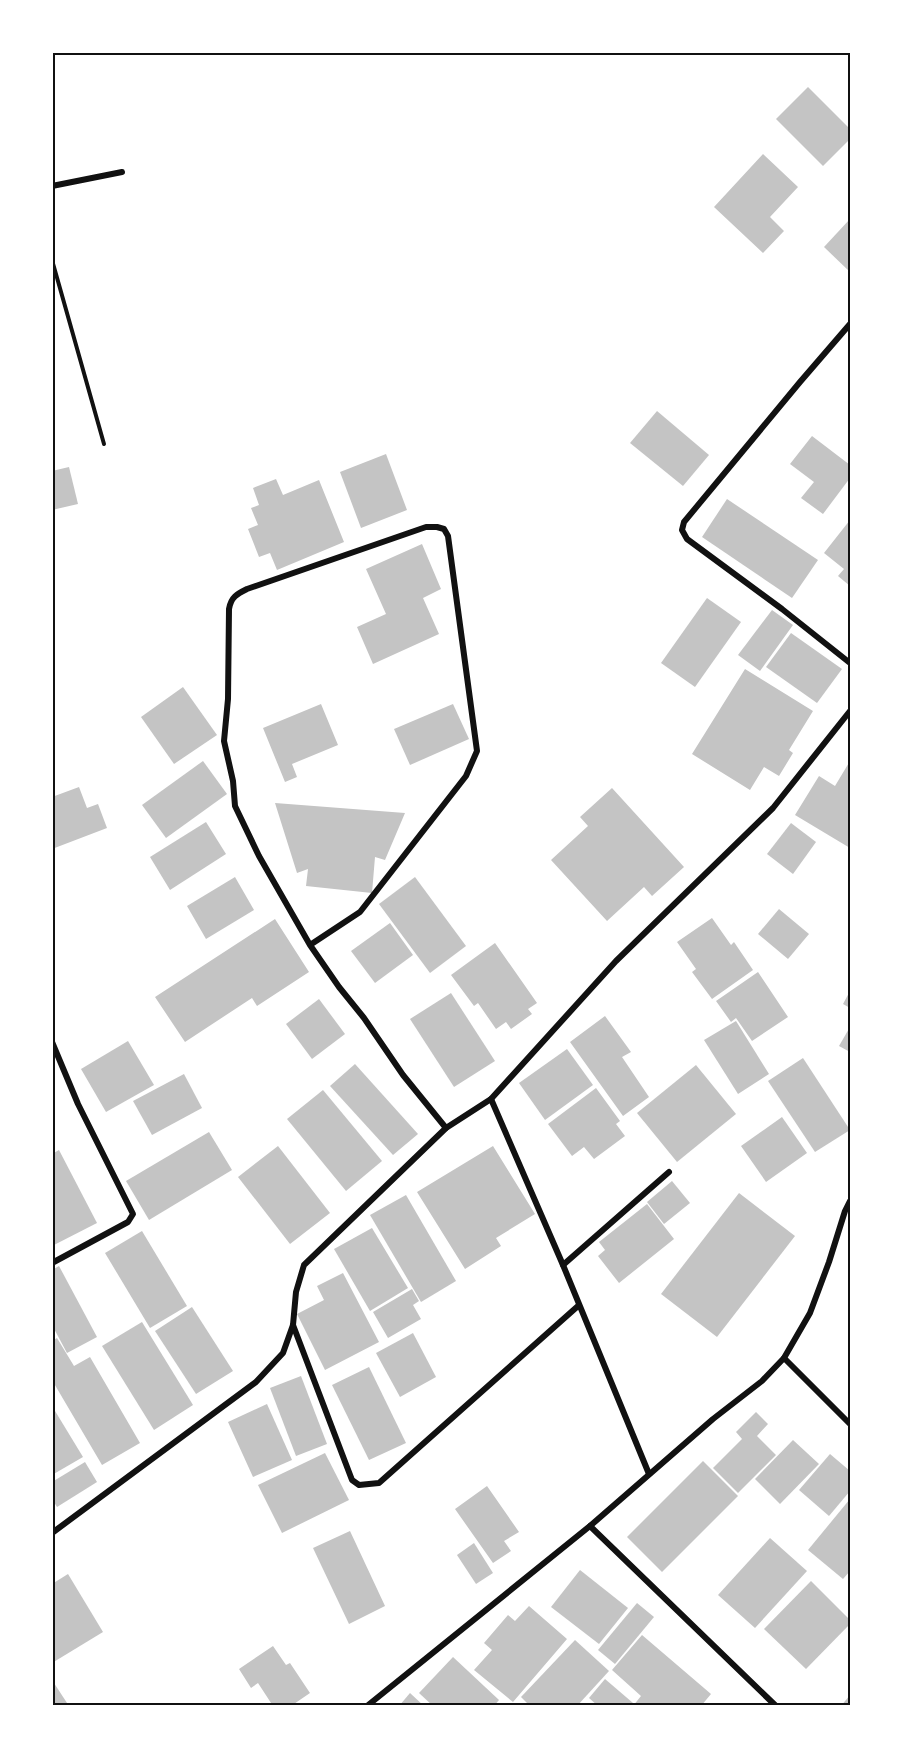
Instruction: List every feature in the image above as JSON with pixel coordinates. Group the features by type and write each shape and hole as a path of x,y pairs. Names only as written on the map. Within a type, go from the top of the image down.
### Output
{"street":[{"path":"52,186 122,172"},
{"path":"850,324 792,390 684,522 682,530 687,539 782,609 850,663"},
{"path":"310,945 360,912 466,776 477,751 448,536 444,529 436,526 426,527 237,594 231,601 229,609 228,699 224,741 233,780 235,806 259,856 310,945 403,1075 447,1128"},
{"path":"52,1533 256,1382 283,1353 293,1325 296,1292 304,1265 447,1128 491,1098 616,961 773,808 850,711"},
{"path":"52,1042 78,1104 133,1214 128,1222 52,1263"},
{"path":"491,1098 649,1474"},
{"path":"563,1265 669,1172"},
{"path":"368,1706 590,1526 714,1419 762,1381 784,1358 810,1313 850,1201"},
{"path":"293,1325 352,1480 359,1485 379,1483 578,1306"},
{"path":"784,1358 850,1425"},
{"path":"590,1526 776,1706"}],"path":[{"path":"52,260 104,444"}],"building":[{"path":"808,87 850,129 850,139 823,166 776,119"},
{"path":"763,154 798,187 770,217 784,231 763,253 714,207"},
{"path":"850,219 850,272 824,247"},
{"path":"657,411 709,455 683,486 630,443"},
{"path":"812,436 850,465 850,478 823,514 801,498 814,482 790,464"},
{"path":"386,454 407,510 361,528 340,472"},
{"path":"69,467 78,504 52,510 52,471"},
{"path":"276,479 283,495 319,480 344,542 277,570 270,553 259,557 248,529 258,525 251,508 259,505 253,488"},
{"path":"727,499 818,560 792,598 702,537"},
{"path":"850,520 850,586 838,576 844,569 824,553"},
{"path":"422,544 441,589 423,598 439,634 373,664 357,627 386,614 366,569"},
{"path":"707,598 741,622 695,687 661,663"},
{"path":"772,610 793,625 760,671 738,655"},
{"path":"791,633 842,669 817,703 766,667"},
{"path":"745,669 813,711 789,750 793,753 779,776 764,767 750,790 692,754"},
{"path":"183,687 217,735 174,764 141,717"},
{"path":"321,704 338,745 292,764 297,777 285,782 263,728"},
{"path":"453,704 469,739 410,765 394,729"},
{"path":"203,761 227,794 166,838 142,805"},
{"path":"850,761 850,848 795,815 819,776 835,786"},
{"path":"79,787 87,808 98,804 107,828 52,849 52,797"},
{"path":"612,788 684,867 652,896 644,887 607,921 551,860 588,826 580,817"},
{"path":"275,803 405,813 385,860 375,857 372,893 306,886 308,869 297,873"},
{"path":"206,822 226,854 170,890 150,857"},
{"path":"791,823 816,842 793,874 767,854"},
{"path":"235,877 254,910 206,939 187,906"},
{"path":"415,877 466,946 430,973 379,904"},
{"path":"779,909 809,934 788,959 758,934"},
{"path":"712,918 731,945 734,942 753,970 712,999 692,972 696,969 677,942"},
{"path":"275,919 309,972 257,1006 252,998 185,1042 155,997"},
{"path":"390,923 413,955 375,983 351,951"},
{"path":"495,943 537,1003 528,1009 532,1014 511,1029 506,1022 496,1029 478,1003 474,1006 451,975"},
{"path":"758,972 788,1017 752,1041 736,1018 731,1022 716,1001"},
{"path":"850,991 850,1008 843,1004"},
{"path":"451,993 495,1061 454,1087 410,1019"},
{"path":"319,999 345,1034 312,1059 286,1024"},
{"path":"605,1016 631,1052 622,1057 649,1097 623,1116 570,1042"},
{"path":"736,1021 769,1074 738,1094 704,1040"},
{"path":"850,1027 850,1052 839,1046"},
{"path":"128,1041 154,1085 106,1112 81,1069"},
{"path":"567,1049 593,1085 545,1120 519,1083"},
{"path":"803,1058 850,1130 815,1152 768,1081"},
{"path":"355,1064 418,1134 393,1155 330,1086"},
{"path":"696,1065 736,1114 677,1162 637,1113"},
{"path":"184,1074 202,1108 152,1135 133,1101"},
{"path":"596,1088 620,1121 616,1124 625,1136 594,1159 584,1147 572,1156 548,1124"},
{"path":"323,1090 382,1161 346,1191 287,1119"},
{"path":"782,1117 807,1153 766,1182 741,1146"},
{"path":"209,1132 232,1170 149,1220 126,1181"},
{"path":"278,1146 330,1213 290,1244 238,1177"},
{"path":"493,1146 535,1214 496,1238 501,1246 465,1269 417,1192"},
{"path":"59,1150 97,1223 52,1246 52,1154"},
{"path":"672,1181 690,1203 664,1224 647,1202"},
{"path":"739,1193 795,1236 717,1337 661,1294"},
{"path":"406,1195 456,1281 421,1302 370,1215"},
{"path":"647,1204 674,1239 619,1283 598,1256 605,1250 599,1242"},
{"path":"372,1228 408,1288 370,1311 334,1249"},
{"path":"142,1231 187,1306 150,1328 105,1253"},
{"path":"59,1266 97,1337 67,1353 52,1325 52,1270"},
{"path":"343,1273 379,1342 325,1370 297,1314 324,1300 317,1286"},
{"path":"412,1289 419,1301 413,1305 421,1319 388,1338 373,1312"},
{"path":"192,1307 233,1371 196,1394 155,1331"},
{"path":"142,1322 193,1405 154,1430 102,1346"},
{"path":"413,1333 436,1377 400,1397 376,1353"},
{"path":"57,1338 74,1366 90,1357 140,1443 102,1465 52,1380 52,1341"},
{"path":"369,1367 406,1443 369,1460 332,1385"},
{"path":"301,1376 327,1444 296,1456 270,1388"},
{"path":"267,1404 292,1460 253,1477 228,1422"},
{"path":"52,1406 83,1457 52,1475"},
{"path":"756,1412 768,1424 757,1436 776,1455 738,1493 713,1468 742,1439 736,1432"},
{"path":"793,1440 819,1464 780,1504 755,1479"},
{"path":"325,1453 349,1500 282,1533 258,1485"},
{"path":"830,1454 850,1471 850,1491 829,1516 799,1490"},
{"path":"703,1461 738,1496 662,1572 627,1537"},
{"path":"85,1462 97,1482 57,1507 52,1499 52,1482"},
{"path":"487,1486 519,1532 504,1541 511,1551 493,1563 455,1509"},
{"path":"850,1499 850,1571 843,1579 808,1550"},
{"path":"350,1531 385,1606 349,1624 313,1548"},
{"path":"770,1538 807,1571 755,1628 718,1595"},
{"path":"474,1543 493,1573 476,1584 457,1555"},
{"path":"580,1570 628,1608 599,1644 551,1607"},
{"path":"68,1574 103,1632 52,1663 52,1584"},
{"path":"811,1581 850,1620 850,1624 806,1669 764,1629"},
{"path":"637,1603 654,1617 615,1664 598,1650"},
{"path":"529,1606 567,1639 513,1702 474,1670 492,1650 484,1643 508,1615 515,1621"},
{"path":"642,1635 711,1694 701,1706 633,1706 641,1696 612,1670"},
{"path":"575,1640 609,1671 577,1706 530,1706 521,1697"},
{"path":"273,1646 286,1665 290,1663 310,1693 291,1706 273,1706 258,1683 251,1688 239,1669"},
{"path":"453,1657 499,1700 494,1706 433,1706 419,1693"},
{"path":"605,1679 633,1703 631,1706 598,1706 589,1698"},
{"path":"52,1680 69,1706 52,1706"},
{"path":"410,1693 424,1706 399,1706"},
{"path":"850,1695 850,1706 841,1706"}]}
